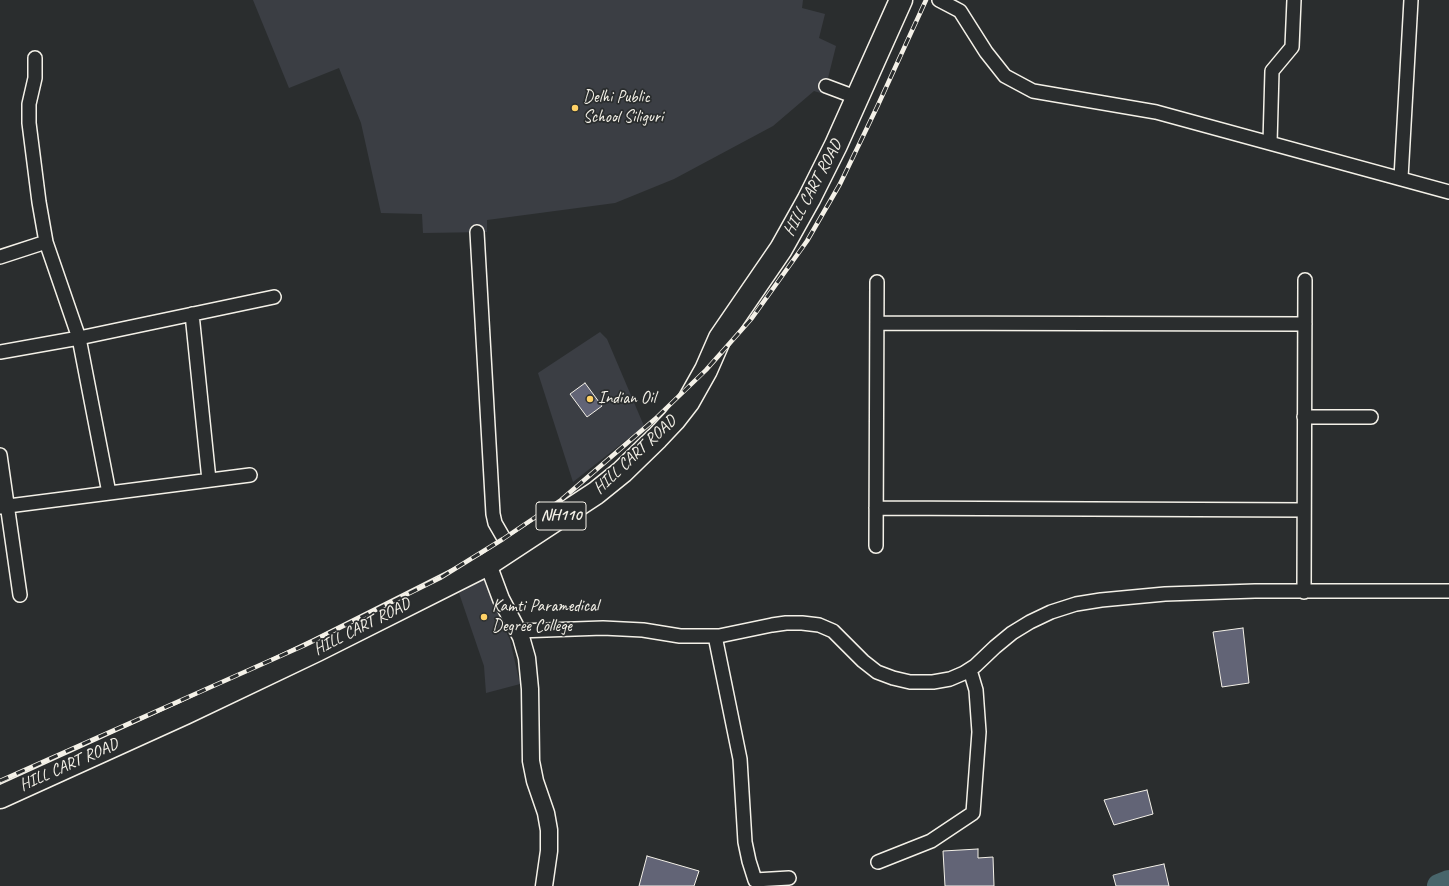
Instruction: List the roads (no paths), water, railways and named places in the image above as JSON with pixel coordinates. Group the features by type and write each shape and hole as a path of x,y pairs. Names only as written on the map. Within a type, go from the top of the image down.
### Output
{"highway":[{"name":"HILL CART ROAD","path":"0,797 185,713 317,650 488,564 596,493 622,472 674,420 688,402 706,370 720,338 781,249 809,200 858,98 901,0"}],"street":[{"path":"939,0 960,11 986,52 1005,76 1034,91 1156,112 1449,192"},
{"path":"1270,143 1272,72 1292,47 1294,0"},
{"path":"1401,178 1411,0"},
{"path":"35,58 35,78 29,104 29,123 39,202 46,242 79,338 109,493"},
{"path":"826,86 858,98"},
{"path":"477,232 493,514 496,523 510,549"},
{"path":"0,257 46,242"},
{"path":"1304,592 1305,280"},
{"path":"876,546 877,282"},
{"path":"0,352 79,338 274,297"},
{"path":"192,314 209,480"},
{"path":"877,322 1305,324"},
{"path":"1304,417 1371,417"},
{"path":"0,455 3,507 20,595"},
{"path":"3,507 250,475"},
{"path":"876,508 1304,510"},
{"path":"488,564 501,599 521,637 527,658 530,689 531,761 535,781 546,813 549,830 549,851 544,886"},
{"path":"518,630 603,628 643,630 680,636 716,636 786,623 819,625 834,631 863,661 877,672 910,682 933,682 950,679 970,670 1012,633 1051,612 1076,604 1165,594 1255,591 1449,591"},
{"path":"716,636 740,759 745,842 748,861 755,880 789,878"},
{"path":"878,862 931,841 973,813 979,732 976,690 970,670"}],"waterway":[{"path":"1439,886 1449,882"}],"railway":[{"path":"0,781 305,645 440,578 503,539 561,500 655,419 706,370 752,318 807,241 840,184 926,0"}],"place":[{"name":"Delhi Public School Siliguri","path":"575,108"},
{"name":"Indian Oil","path":"590,399"},
{"name":"Kamti Paramedical Degree College","path":"484,617"}]}
